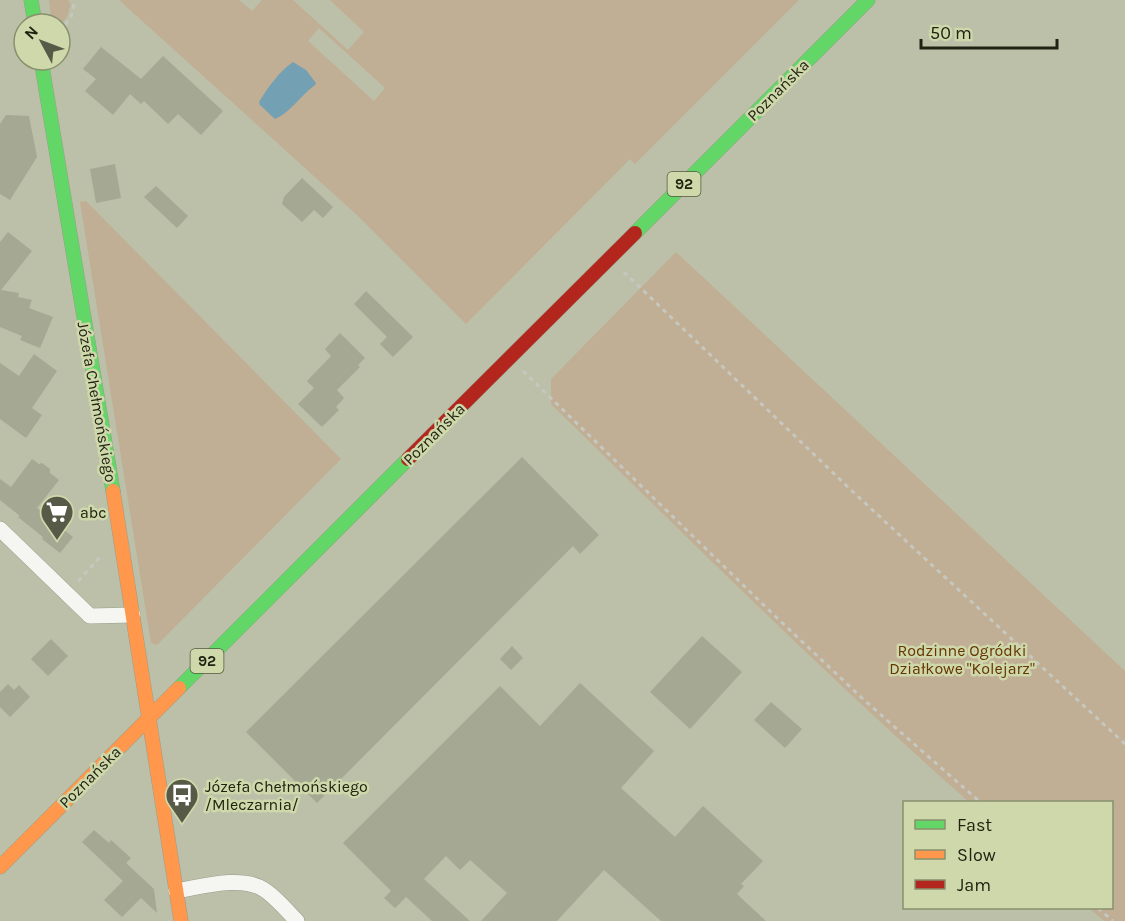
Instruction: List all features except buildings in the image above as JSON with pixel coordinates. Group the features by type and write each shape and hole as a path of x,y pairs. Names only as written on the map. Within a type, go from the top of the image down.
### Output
{"main road":[{"name":"Poznańska","path":"0,867 868,0"},
{"name":"Józefa Chełmońskiego","path":"43,72 181,921"}],"street":[{"path":"0,529 90,616 133,615"},
{"path":"176,891 237,882 252,884 264,889 297,921"}],"path":[{"path":"622,270 851,490 1125,744"},
{"path":"522,370 775,616 863,699 979,801"},
{"path":"66,593 101,557 104,551"},
{"path":"1099,909 1113,921"}],"green space":[{"path":"49,0 68,0 71,4 69,12 50,12"},
{"path":"119,0 239,0 252,11 262,0 293,0 348,50 364,32 330,0 799,0 635,164 630,159 466,324 357,215","holes":["319,28 385,88 374,101 308,41"]},
{"path":"86,201 341,459 157,645 151,643 80,202"},
{"name":"Rodzinne Ogródki Działkowe \"Kolejarz\"","path":"676,252 1125,671 1125,921 1104,921 1090,909 1113,909 1113,801 968,801 810,656 551,404 551,379"}],"water":[{"path":"293,62 306,70 316,83 291,108 275,119 259,102 274,80"}],"traffic: fast":[{"path":"31,0 33,12"},
{"path":"635,233 868,0"},
{"path":"43,72 113,491"},
{"path":"179,688 408,459"}],"traffic: slow":[{"path":"113,491 181,921"},
{"path":"0,867 179,688"}],"traffic: jam":[{"path":"408,459 635,233"}],"place":[{"name":"abc","path":"57,541"},
{"name":"Józefa Chełmońskiego /Mleczarnia/","path":"182,824"}]}
